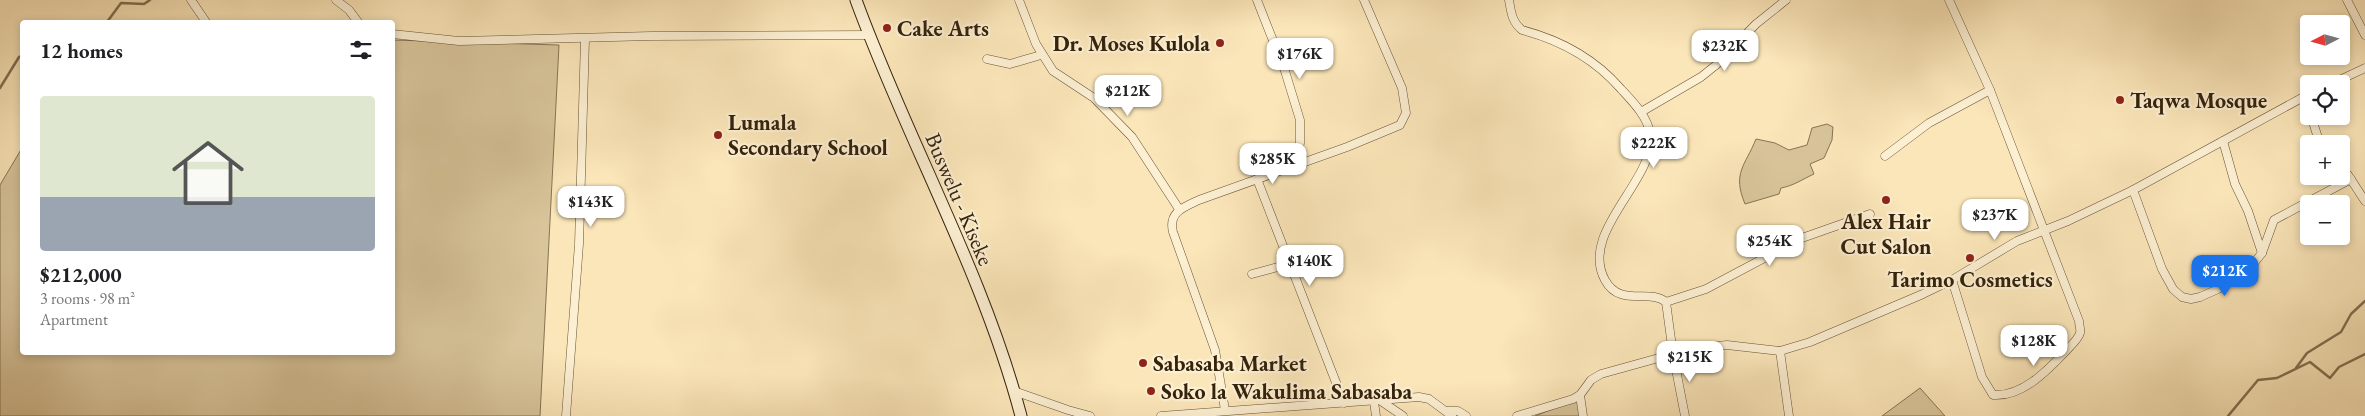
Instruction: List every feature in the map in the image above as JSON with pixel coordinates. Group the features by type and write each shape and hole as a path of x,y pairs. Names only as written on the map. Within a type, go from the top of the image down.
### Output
{"main road":[{"name":"Buswelu - Kiseke","path":"856,0 869,35 969,269 1014,391 1021,416"}],"street":[{"path":"191,0 205,20"},
{"path":"336,0 349,10 356,20"},
{"path":"1019,0 1041,55 1056,74 1094,98 1132,137 1179,209"},
{"path":"1257,0 1285,71 1300,120 1300,143 1295,166"},
{"path":"1225,410 1214,350 1172,228 1173,216 1179,209 1400,125 1406,112 1402,88 1364,0"},
{"path":"1509,0 1513,19 1517,26 1522,30 1549,38 1582,56 1615,82 1641,112 1650,133 1649,152 1608,228 1600,248 1599,265 1605,281 1620,294 1626,297 1660,298 1666,302 1673,354 1685,416"},
{"path":"1641,112 1700,77 1716,65 1756,24 1786,0"},
{"path":"1949,0 1990,90 2079,321 2080,332 2074,342 2032,383 2004,394 1993,395 1989,392 1982,377 1952,280"},
{"path":"2348,0 2365,35"},
{"path":"395,34 459,41 651,36 869,35"},
{"path":"566,416 579,244 586,39"},
{"path":"988,60 1010,64 1041,55"},
{"path":"2350,75 2365,68"},
{"path":"1884,156 1929,123 1990,90"},
{"path":"1517,416 1580,395 1591,380 1601,374 1673,354 1727,345 1780,351 1810,342 1952,280 2017,241 2133,190 2300,98"},
{"path":"2223,141 2235,184 2248,211 2262,253"},
{"path":"1256,179 1344,403"},
{"path":"2133,190 2162,269 2173,289 2182,297 2191,299 2218,289 2254,263 2262,253 2274,220 2351,180 2365,201"},
{"path":"1666,302 1706,289 1802,238 1870,214"},
{"path":"1252,274 1289,264"},
{"path":"1780,351 1789,416"},
{"path":"1014,391 1090,416"},
{"path":"1580,395 1583,416"},
{"path":"1161,416 1419,397 1428,399 1449,414 1458,411 1466,416"},
{"path":"1376,416 1378,401"},
{"path":"1378,401 1403,416"}],"shaded area":[{"path":"395,40 559,45 540,416 0,416 0,185 20,151 20,355 395,355"},
{"path":"1827,124 1833,127 1832,140 1824,158 1810,164 1814,174 1781,188 1779,194 1745,204 1740,185 1741,170 1756,139 1775,143 1789,150 1807,145 1812,128"},
{"path":"1920,388 1945,416 1882,416"},
{"path":"1581,398 1584,416 1535,416"}],"waterway":[{"path":"108,20 121,3 144,4 150,0"},
{"path":"0,88 20,57"},
{"path":"2296,368 2307,353 2341,332 2351,314 2365,301"},
{"path":"2228,416 2258,380 2277,378 2310,362 2330,378 2339,367 2365,354"}],"place":[{"name":"Cake Arts","path":"887,28"},
{"name":"Dr. Moses Kulola","path":"1220,43"},
{"name":"Taqwa Mosque","path":"2120,100"},
{"name":"Lumala Secondary School","path":"718,135"},
{"name":"Alex Hair Cut Salon","path":"1886,200"},
{"name":"Tarimo Cosmetics","path":"1970,258"},
{"name":"Sabasaba Market","path":"1143,363"},
{"name":"Soko la Wakulima Sabasaba","path":"1151,391"}]}
